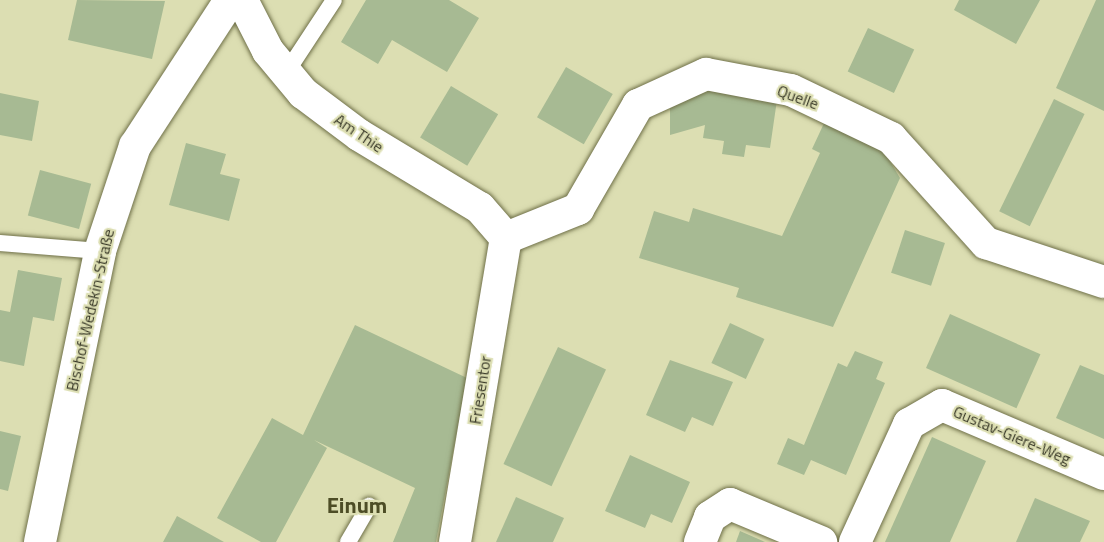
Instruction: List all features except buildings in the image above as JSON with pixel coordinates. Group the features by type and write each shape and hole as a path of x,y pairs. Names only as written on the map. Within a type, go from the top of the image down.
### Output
{"street":[{"name":"Bischof-Wedekin-Straße","path":"39,542 100,251 135,146 230,0"},
{"name":"Am Thie","path":"242,0 268,51 303,93 359,135 480,207 506,238"},
{"name":"Quelle","path":"506,238 578,209 638,105 706,74 791,90 891,138 986,243 1104,282"},
{"name":"Friesentor","path":"455,542 506,238"},
{"name":"Gustav-Giere-Weg","path":"855,542 909,424 942,405 1104,474"},
{"path":"700,542 710,517 730,504 821,542"}],"lane":[{"path":"286,73 333,0"},
{"path":"0,243 100,251"},
{"path":"348,542 369,506"}],"district":[{"name":"Einum","path":"357,506"}]}
